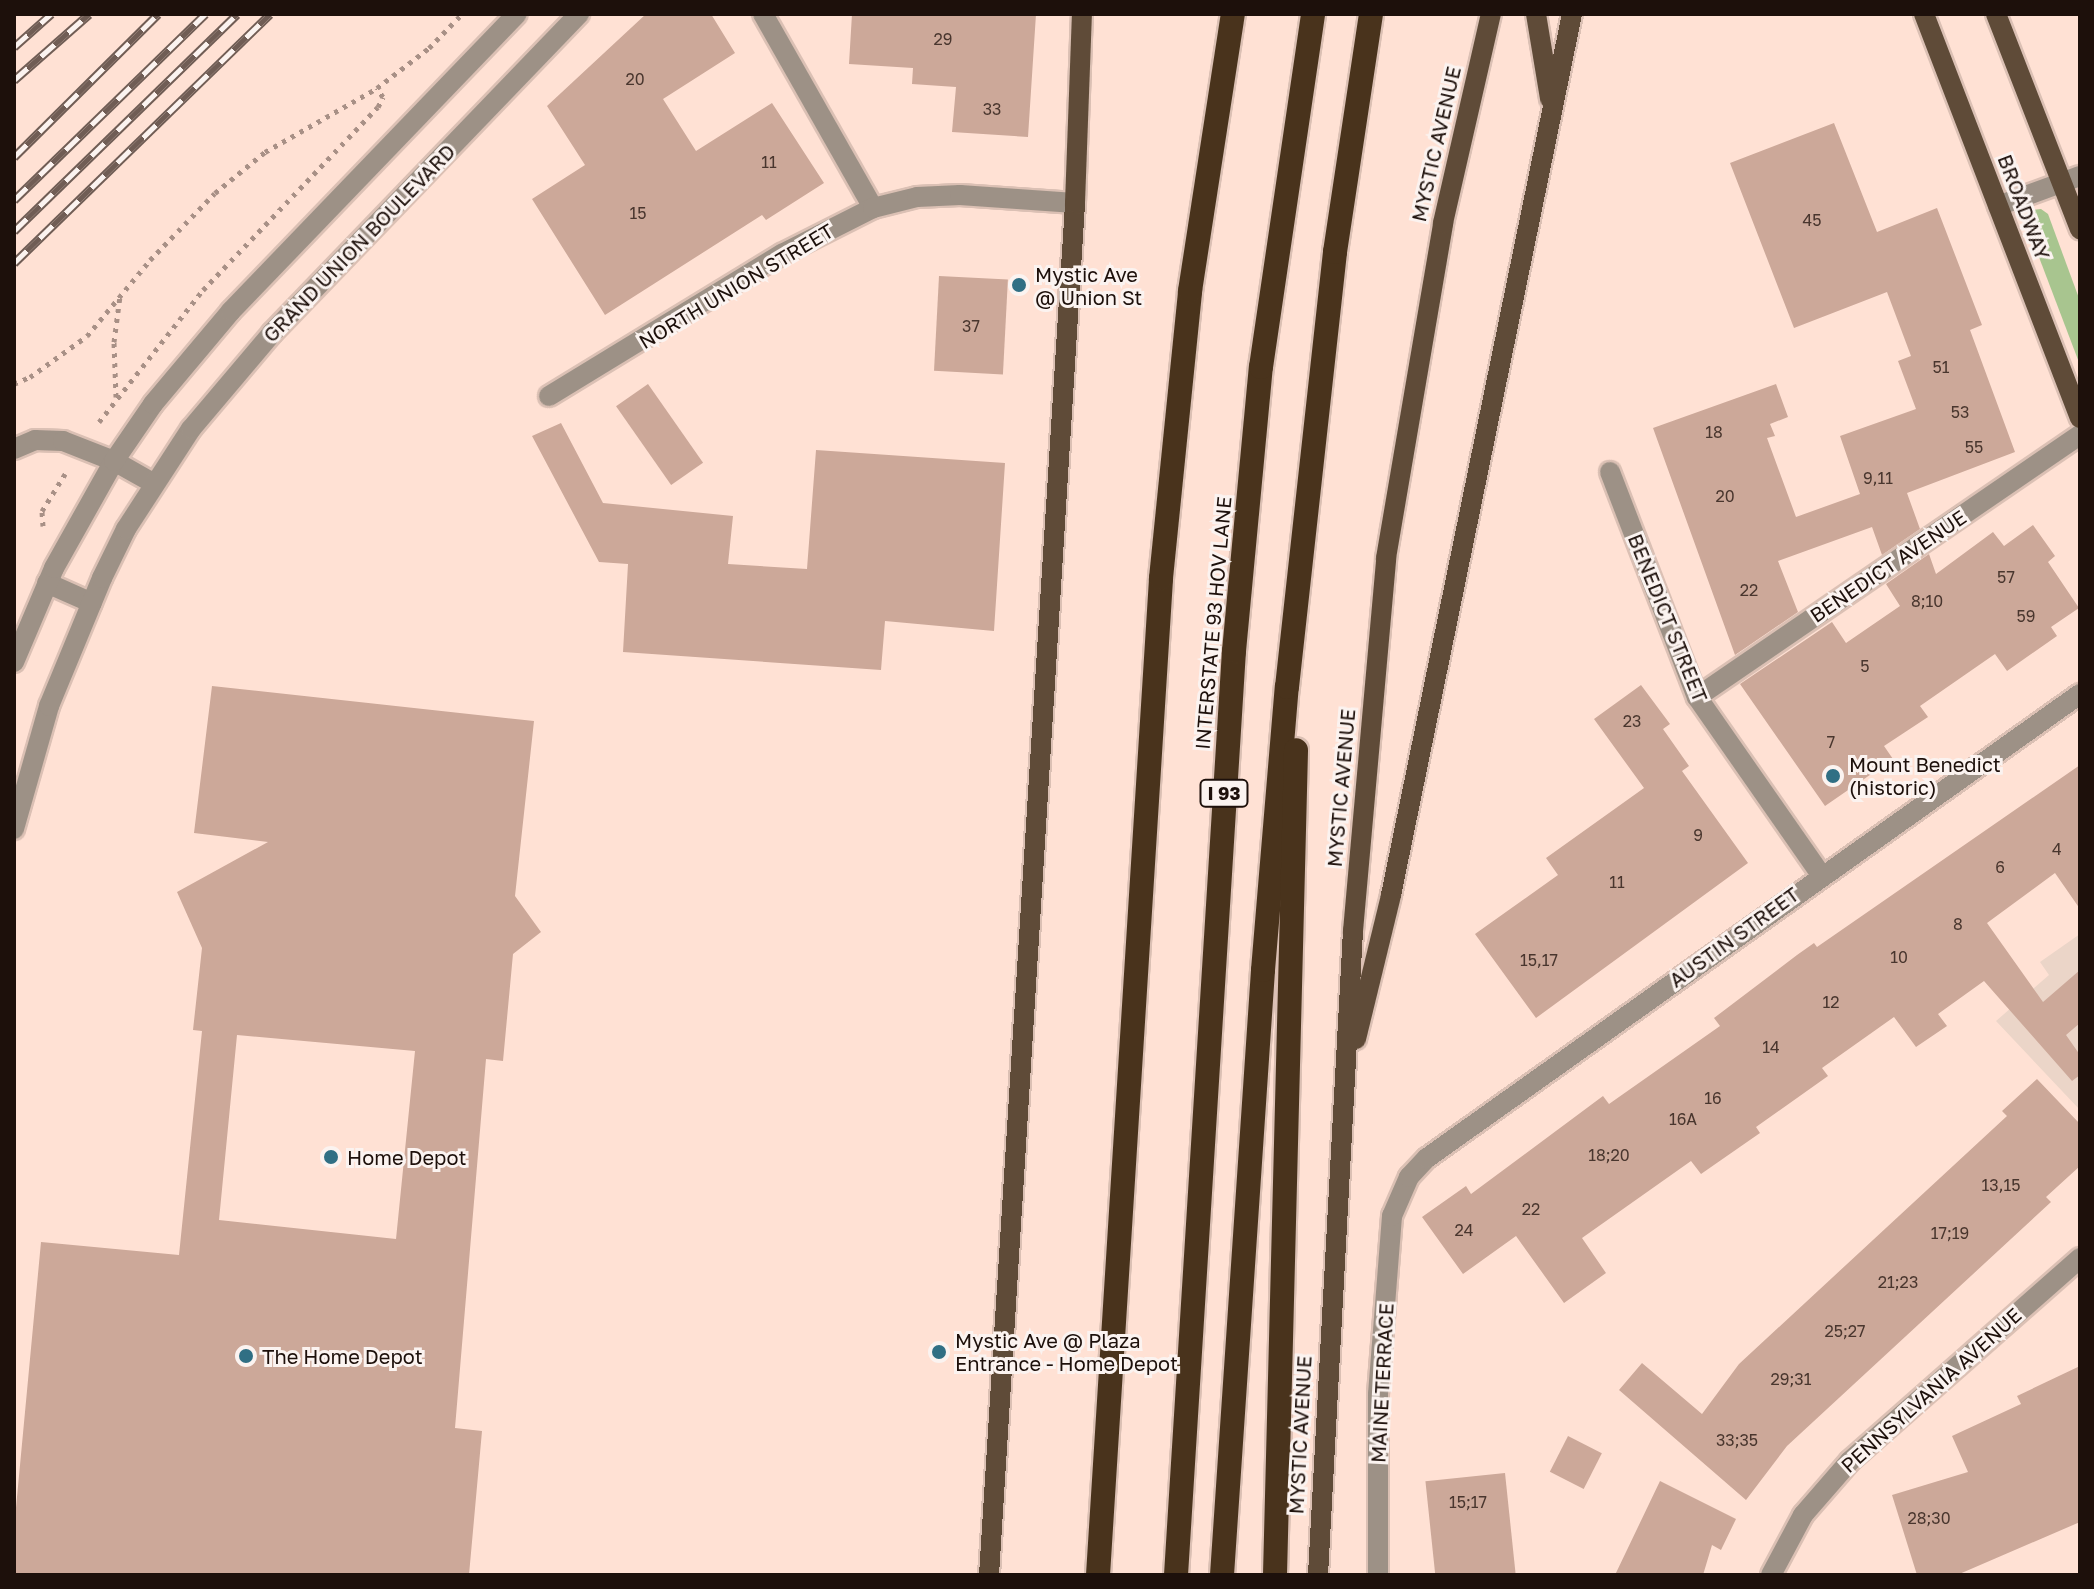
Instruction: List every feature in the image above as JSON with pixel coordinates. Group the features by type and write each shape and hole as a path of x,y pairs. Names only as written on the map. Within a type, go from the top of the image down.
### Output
{"highway":[{"path":"1098,1575 1161,578 1190,291 1233,14"},
{"name":"INTERSTATE 93 HOV LANE","path":"1176,1575 1234,651 1261,367 1313,14"},
{"name":"I 93","path":"1222,1575 1264,955 1301,540 1337,236 1371,14"},
{"path":"1275,1575 1301,540"}],"main road":[{"path":"989,1575 1075,203 1082,14"},
{"path":"1079,45 1090,14"},
{"name":"MYSTIC AVENUE","path":"1318,1575 1354,915 1386,558 1426,312 1491,14"},
{"path":"1536,14 1552,115"},
{"path":"1343,1093 1391,895 1572,14"},
{"name":"BROADWAY","path":"1924,14 2080,418"},
{"path":"1996,14 2071,179 2080,229"}],"street":[{"path":"14,662 47,583 114,461 153,404 231,311 517,14"},
{"name":"GRAND UNION BOULEVARD","path":"14,829 49,706 126,529 153,483 228,380 579,14"},
{"path":"763,14 873,208"},
{"path":"1998,206 2071,179"},
{"name":"NORTH UNION STREET","path":"549,396 782,254 873,208 917,197 960,195 1075,203"},
{"name":"BENEDICT AVENUE","path":"1697,697 2080,435"},
{"path":"14,449 35,440 63,441 114,461 153,483"},
{"name":"BENEDICT STREET","path":"1610,472 1697,697 1821,875"},
{"path":"47,583 92,603"},
{"name":"AUSTIN STREET","path":"1400,1193 1427,1158 1821,875 2080,694"},
{"name":"MAINE TERRACE","path":"1378,1575 1378,1394 1392,1216 1400,1193"},
{"name":"PENNSYLVANIA AVENUE","path":"1771,1575 1803,1515 1850,1461 2080,1258"}],"path":[{"path":"14,384 30,377 87,336 120,295 215,193 265,152 377,88 429,48 462,14"},
{"path":"116,397 114,342 120,295"}],"shaded area":[{"path":"2080,934 2080,1110 1996,1021 2049,975 2040,962"}],"green space":[{"path":"2041,209 2048,214 2080,301 2080,365 2026,223 2032,210"}],"building":[{"path":"646,14 711,14 735,53 663,99 696,151 772,103 824,183 766,220 762,215 605,315 532,199 585,165 547,106"},
{"path":"852,14 1036,14 1028,137 952,132 956,87 912,84 913,68 849,64"},
{"path":"1834,123 1877,232 1937,208 1982,325 1970,330 2015,452 1907,493 1920,529 1882,555 1872,527 1778,561 1798,612 1735,655 1653,428 1776,384 1788,417 1770,424 1775,436 1767,438 1796,517 1860,494 1840,436 1916,409 1898,361 1911,356 1887,292 1794,328 1730,163"},
{"path":"939,276 1008,280 1003,374 934,371"},
{"path":"648,384 703,463 671,485 616,406"},
{"path":"561,423 603,503 733,516 728,564 807,569 816,450 1005,463 994,631 885,621 881,670 623,652 628,564 599,562 532,436"},
{"path":"2033,525 2055,556 2048,562 2079,608 2051,627 2057,636 2007,671 1995,654 1920,706 1928,717 1884,746 1893,759 1825,806 1740,684 1832,622 1846,643 1900,606 1886,584 1929,554 1936,574 1993,532 2004,546"},
{"path":"1641,685 1670,724 1663,729 1689,766 1682,771 1748,863 1536,1018 1475,934 1558,875 1546,858 1644,788 1594,719"},
{"path":"212,686 534,721 515,896 541,932 513,954 503,1061 486,1059 455,1428 482,1431 469,1575 14,1575 14,1529 41,1242 179,1255 202,1031 193,1030 202,948 177,892 268,842 194,833","holes":["237,1035 415,1051 396,1239 219,1220"]},
{"path":"2080,765 2080,909 2055,873 1987,923 2043,1002 2080,970 2080,1023 2066,1035 2080,1055 2080,1075 2072,1081 1984,981 1938,1014 1947,1026 1916,1047 1894,1017 1822,1068 1828,1076 1756,1127 1760,1133 1701,1174 1691,1161 1582,1238 1606,1273 1564,1303 1516,1236 1463,1274 1422,1217 1466,1186 1471,1194 1603,1096 1609,1104 1720,1026 1714,1018 1797,955 1814,943 1817,947"},
{"path":"2037,1079 2080,1124 2080,1166 2046,1197 2051,1202 1787,1446 1746,1500 1619,1390 1642,1363 1702,1414 1739,1364 2007,1116 2002,1111"},
{"path":"2080,1366 2080,1522 1957,1575 1917,1575 1892,1495 1968,1472 1952,1436 2021,1404 2017,1396"},
{"path":"1568,1436 1602,1453 1584,1489 1550,1472"},
{"path":"1505,1473 1516,1574 1435,1575 1425,1481"},
{"path":"1660,1481 1736,1519 1721,1550 1712,1545 1703,1575 1615,1575"}],"railway":[{"path":"14,47 51,14"},
{"path":"14,80 89,14"},
{"path":"14,157 158,14"},
{"path":"14,200 205,14"},
{"path":"14,231 237,14"},
{"path":"14,263 270,14"}],"place":[{"name":"Mystic Ave @ Union St","path":"1019,285"},
{"name":"Mount Benedict (historic)","path":"1833,776"},
{"name":"Home Depot","path":"331,1157"},
{"name":"Mystic Ave @ Plaza Entrance - Home Depot","path":"939,1352"},
{"name":"The Home Depot","path":"246,1356"}]}
